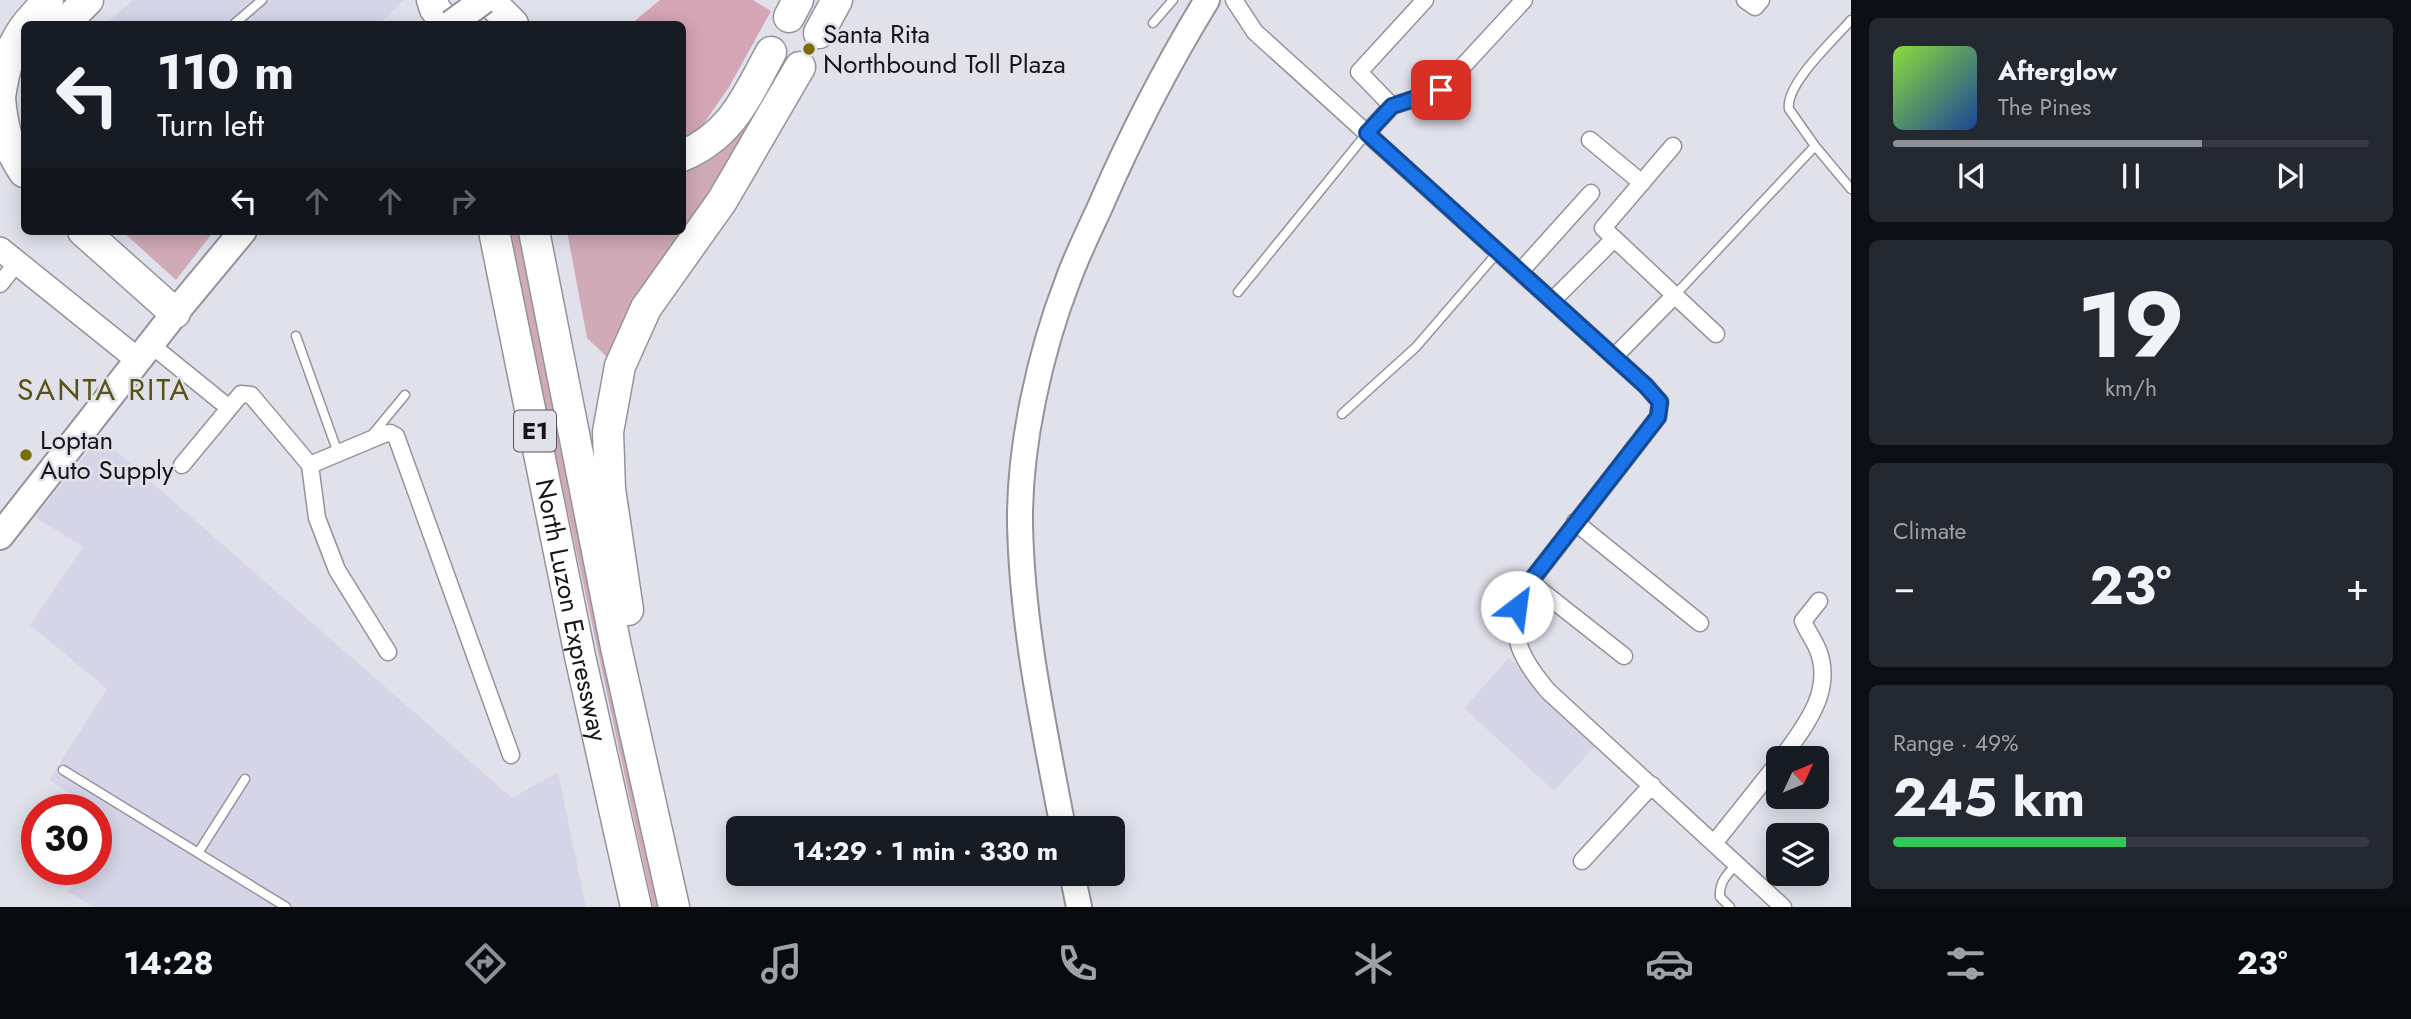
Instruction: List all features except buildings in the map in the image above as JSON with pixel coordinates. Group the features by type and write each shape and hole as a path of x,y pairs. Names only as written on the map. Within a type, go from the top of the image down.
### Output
{"highway":[{"path":"30,21 48,0"},
{"path":"67,21 88,0"},
{"path":"432,0 435,9 447,21"},
{"path":"449,0 450,21"},
{"path":"819,33 837,0"},
{"path":"457,21 490,6 509,21"},
{"path":"21,33 14,42 4,71 0,98 9,149 21,167"},
{"path":"686,154 699,149 725,129 744,102 771,52"},
{"path":"626,696 635,659 610,488 608,432 620,366 646,308 722,201 800,67"},
{"path":"88,235 179,307"},
{"path":"114,235 179,307"},
{"path":"0,536 179,307 240,235"},
{"name":"North Luzon Expressway","path":"495,235 580,656 636,907"},
{"name":"North Luzon Expressway","path":"535,235 626,696 674,907"}],"main road":[{"path":"1061,816 1026,625 1020,521 1029,424 1052,325 1068,279 1150,98 1208,0"},
{"path":"8,256 144,352"},
{"path":"1075,886 1079,907"}],"street":[{"path":"1234,0 1255,32 1614,357 1660,402 1658,417 1520,596 1516,633 1520,651 1528,667 1548,691 1783,907"},
{"path":"1392,106 1359,72 1425,0"},
{"path":"1367,133 1392,106 1441,90 1524,0"},
{"path":"1745,0 1755,7 1761,0"},
{"path":"1590,140 1642,183"},
{"path":"1673,146 1603,228 1716,334"},
{"path":"1520,272 1591,193"},
{"path":"1552,301 1614,239"},
{"path":"0,284 8,256"},
{"path":"1614,357 1675,295"},
{"path":"144,352 229,408"},
{"path":"181,465 241,394 251,394 310,465 317,518 337,570 388,652"},
{"path":"310,465 384,434 396,436 511,755"},
{"path":"1575,522 1700,623"},
{"path":"1530,582 1624,656"},
{"path":"1791,746 1822,692 1824,673 1817,649 1803,621 1819,601"},
{"path":"1715,842 1766,779"},
{"path":"1582,861 1652,785"}],"lane":[{"path":"238,21 262,0"},
{"path":"1153,23 1173,0"},
{"path":"1851,20 1794,85 1788,102 1789,109 1815,146 1851,189"},
{"path":"1238,292 1367,133"},
{"path":"1675,295 1815,146"},
{"path":"1342,414 1416,347 1498,252"},
{"path":"296,336 338,453"},
{"path":"366,442 405,396"},
{"path":"63,770 286,907"},
{"path":"198,853 245,779"},
{"path":"1730,907 1720,897 1719,891 1724,877 1737,863"}],"shaded area":[{"path":"133,0 404,0 382,21 109,21"},
{"path":"660,0 753,0 771,11 729,87 698,132 686,139 686,21 635,21"},
{"path":"743,128 746,131 686,229 686,167 716,152"},
{"path":"126,235 211,235 176,280"},
{"path":"512,235 528,235 671,907 653,907 534,355"},
{"path":"568,235 682,235 610,360 587,338"},
{"path":"100,437 512,798 558,772 586,907 94,907 67,891 74,885 112,885 112,794 72,794 49,780 107,689 30,625 83,547 35,517"},
{"path":"1509,658 1599,742 1554,791 1464,708"}],"place":[{"name":"Santa Rita Northbound Toll Plaza","path":"809,49"},
{"name":"Loptan Auto Supply","path":"26,455"}],"district":[{"name":"SANTA RITA","path":"104,390"}],"route":[{"path":"1441,90 1392,106 1367,133 1646,386 1660,402 1658,417 1530,582 1520,596 1517,607"}]}
